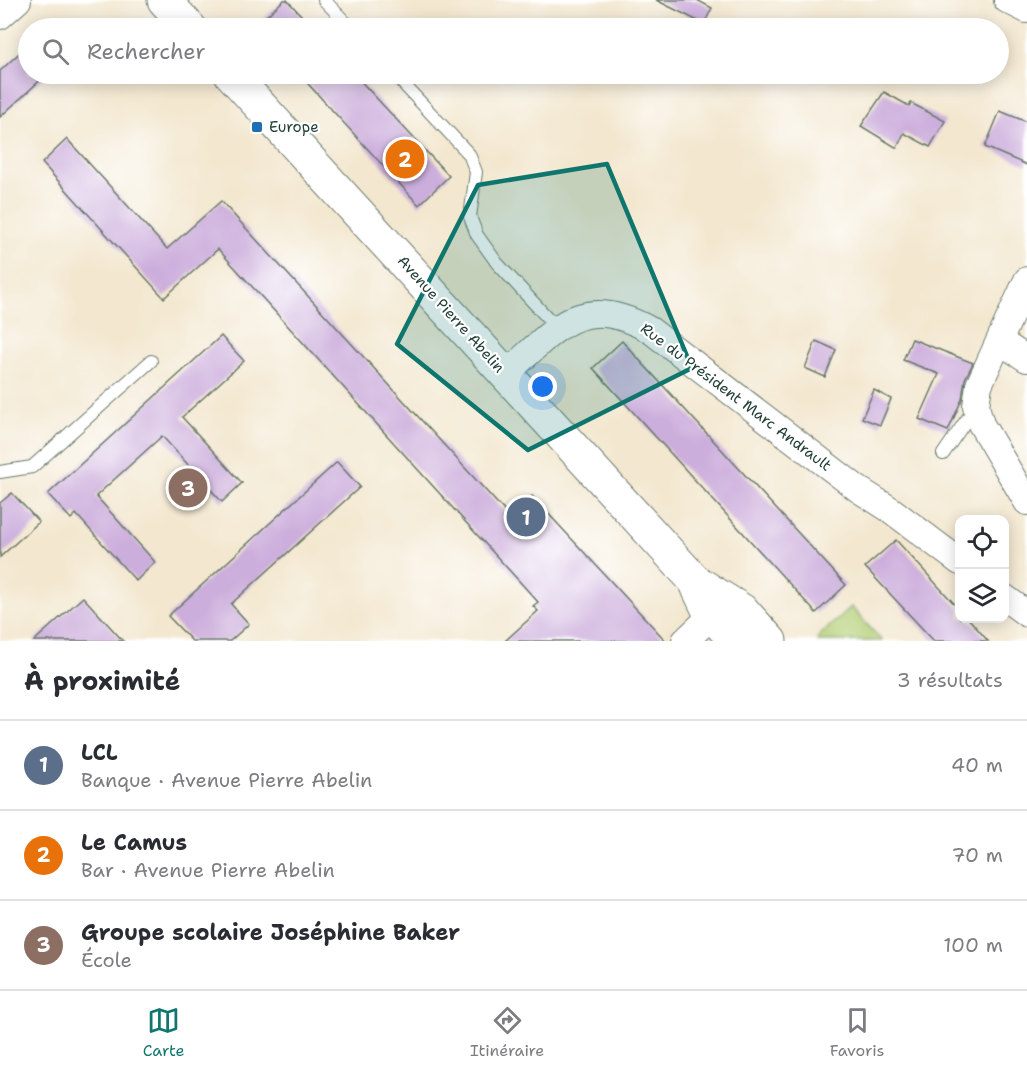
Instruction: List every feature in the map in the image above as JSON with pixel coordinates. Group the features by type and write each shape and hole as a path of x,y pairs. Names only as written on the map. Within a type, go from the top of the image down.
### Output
{"main road":[{"name":"Avenue Pierre Abelin","path":"240,84 695,581 717,606 736,641"},
{"name":"Avenue Pierre Abelin","path":"717,606 743,611 770,641"}],"street":[{"path":"0,16 18,0"},
{"path":"1007,0 1027,10"},
{"path":"1027,280 980,385 976,406 981,424 1027,502"},
{"name":"Rue du Président Marc Andrault","path":"506,374 557,328 574,318 593,313 612,314 631,320 650,330 858,489 891,510 955,558"},
{"path":"1000,342 1027,359"},
{"path":"1009,600 1027,614"},
{"path":"685,641 705,622 717,606"}],"lane":[{"path":"324,0 341,18"},
{"path":"404,84 470,154 476,172 471,217 477,236 497,262 557,328"},
{"path":"0,472 32,467 151,361"},
{"path":"943,454 976,406"}],"highlighted area":[{"path":"607,164 692,368 528,450 397,344 478,185"}],"green space":[{"path":"851,607 882,641 818,641 818,637"}],"building":[{"path":"284,0 287,0 304,18 264,18"},
{"path":"656,0 697,0 712,8 707,18 692,18"},
{"path":"18,54 18,84 36,84 0,117 0,71"},
{"path":"308,84 363,84 449,176 419,205"},
{"path":"884,92 909,106 911,103 945,121 930,147 904,133 897,148 861,126"},
{"path":"1000,111 1027,122 1027,165 985,147"},
{"path":"67,139 167,249 221,201 509,516 532,496 666,641 505,641 538,611 533,606 538,602 218,249 164,298 42,163"},
{"path":"221,336 244,361 182,417 242,483 222,502 162,436 96,496 155,562 136,581 76,514 71,519 48,494"},
{"path":"912,339 973,363 965,379 962,399 948,431 919,419 939,374 903,360"},
{"path":"622,341 846,585 816,613 593,368"},
{"path":"816,341 836,350 825,377 805,368"},
{"path":"874,390 891,399 880,425 862,418"},
{"path":"337,462 360,487 231,604 249,624 230,641 192,641 168,616"},
{"path":"12,493 39,522 0,557 0,503"},
{"path":"896,540 955,605 955,623 972,623 988,641 934,641 865,567"},
{"path":"83,597 123,641 34,641"}],"place":[{"name":"Europe","path":"257,127"},
{"name":"Le Camus","path":"405,159"},
{"name":"Groupe scolaire Joséphine Baker","path":"188,488"},
{"name":"LCL","path":"526,517"}]}
